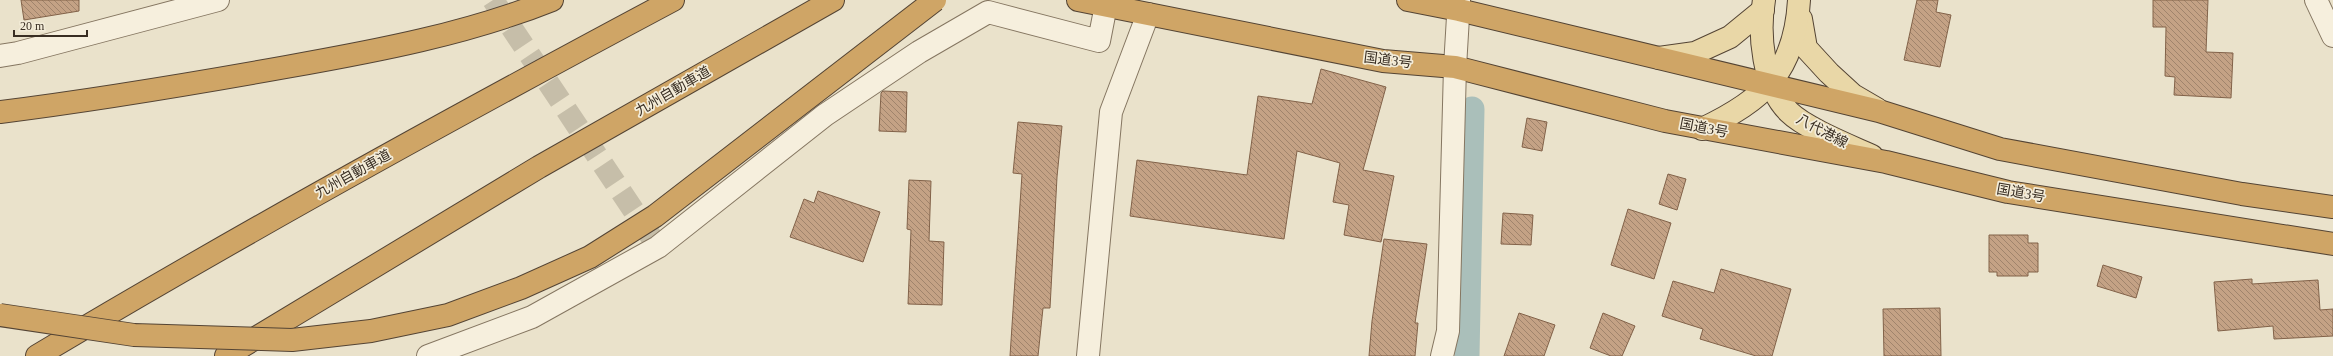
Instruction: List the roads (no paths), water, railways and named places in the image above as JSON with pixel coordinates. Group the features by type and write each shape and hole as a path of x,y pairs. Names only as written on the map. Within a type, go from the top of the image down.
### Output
{"highway":[{"path":"0,112 111,98 354,55 455,32 552,0"},
{"name":"九州自動車道","path":"37,356 132,299 463,112 673,0"},
{"name":"九州自動車道","path":"226,356 539,167 834,0"},
{"path":"0,315 134,334 292,340 371,331 448,315 521,288 590,257 655,216 935,0"},
{"name":"国道3号","path":"1078,0 1106,3 1148,14 1382,61 1455,66 1702,129 1886,162 2008,192 2333,244"},
{"path":"1408,0 1459,5 1656,58 1879,111 2000,149 2242,194 2333,207"}],"main road":[{"path":"1702,129 1752,102 1770,85 1780,71 1793,41 1799,4"},
{"path":"1799,4 1806,48 1829,73 1854,95 1879,111"},
{"name":"八代港線","path":"1764,5 1764,54 1770,85 1789,112 1821,132 1886,162"},
{"name":"八代港線","path":"1656,58 1695,53 1730,37 1764,5"}],"street":[{"path":"0,56 18,53 218,0"},
{"path":"2316,0 2333,36"},
{"path":"2324,0 2333,9"},
{"path":"428,356 532,317 658,247 826,115 919,52 988,12 1099,41 1106,3"},
{"path":"1442,356 1448,331 1455,66 1459,5"},
{"path":"1088,356 1111,112 1148,14"}],"waterway":[{"path":"1467,356 1472,109"}],"tunnel":[{"path":"493,0 658,247"}]}
